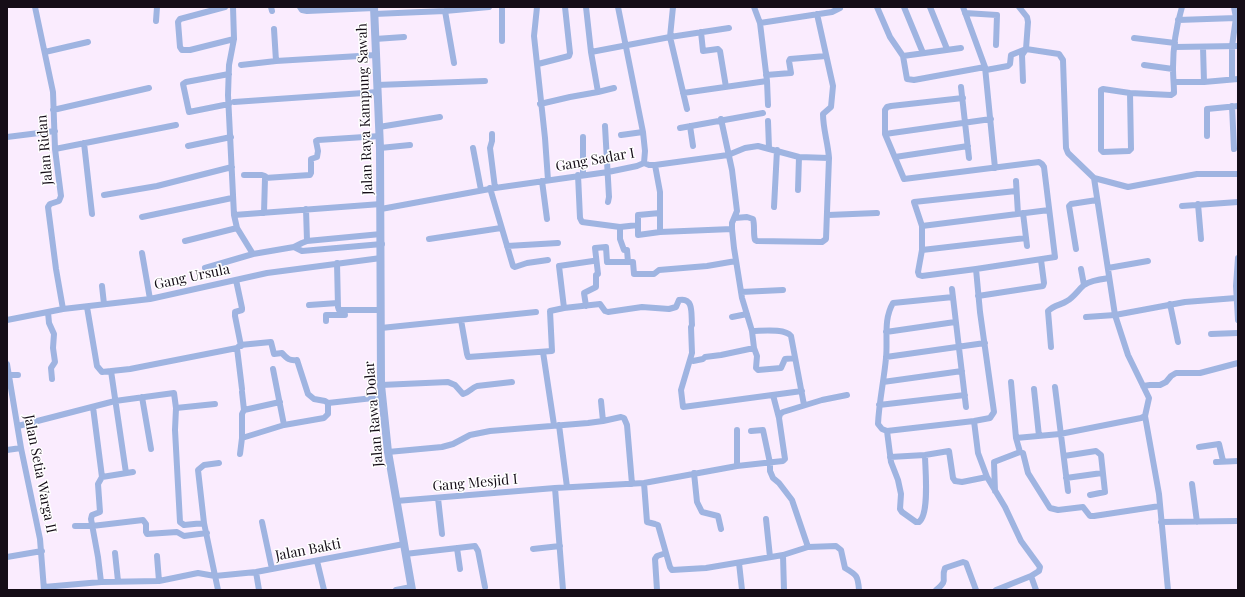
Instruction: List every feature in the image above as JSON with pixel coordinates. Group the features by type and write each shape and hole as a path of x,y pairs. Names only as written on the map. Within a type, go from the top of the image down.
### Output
{"street":[{"name":"Jalan Ridan","path":"35,7 53,92 55,148 61,196 59,201 50,204 48,207 63,309"},
{"path":"156,21 157,7"},
{"path":"225,7 180,19 178,22 180,47 182,50 190,50 234,39"},
{"path":"232,7 234,39 229,74 232,103 230,137 232,198 237,228 253,254"},
{"path":"301,9 307,11 445,11 489,7"},
{"path":"502,7 502,41"},
{"path":"537,7 534,36 538,64 540,104 545,138 547,219"},
{"path":"538,64 567,58 570,56 565,7"},
{"path":"586,7 591,52 598,92"},
{"name":"Gang Sadar I","path":"234,215 306,209 381,207 492,188 608,172 637,166 644,163 645,150 643,132 618,7"},
{"path":"673,7 670,37 687,109"},
{"path":"754,7 760,23 767,78 768,105"},
{"path":"876,7 890,37 903,56 906,78 909,80 1008,66 1010,64 1011,55 1026,49 1059,54 1062,57 1064,64 1066,148 1068,153 1094,178 1128,186 1197,174 1238,174"},
{"path":"904,7 922,52"},
{"path":"930,7 947,49"},
{"path":"1019,7 1027,17 1028,22 1026,49 1022,55 1023,81"},
{"path":"1130,93 1131,149 1129,151 1103,152 1101,150 1101,90 1171,95 1174,93 1175,82 1173,69 1175,45 1178,20 1182,7"},
{"path":"1175,82 1204,82 1235,79 1236,18 1234,7"},
{"path":"760,23 832,12 840,8"},
{"name":"Jalan Raya Kampung Sawah","path":"374,10 380,136 381,207"},
{"path":"996,45 997,15 964,10 985,69 996,168"},
{"path":"445,11 454,63"},
{"path":"735,218 747,217 753,219 755,240 822,242 826,239 829,158 823,114 830,107 833,86 817,14"},
{"path":"1178,20 1236,18"},
{"path":"591,52 670,37 729,28"},
{"path":"274,29 276,61"},
{"path":"701,32 703,51 720,51 726,87"},
{"path":"375,39 404,37"},
{"path":"1134,38 1175,45 1203,47 1235,46"},
{"path":"45,52 88,42"},
{"path":"1203,47 1204,82"},
{"path":"903,56 922,52 961,48"},
{"path":"241,65 276,61 376,55"},
{"path":"682,93 726,87 790,74 790,59 826,56"},
{"path":"1144,65 1173,69"},
{"path":"229,74 186,82 183,84 189,112 232,103 378,88 485,81"},
{"path":"961,87 969,158"},
{"path":"53,110 149,88"},
{"path":"540,104 614,88"},
{"path":"963,98 887,107 885,110 885,134 904,178 1039,162 1044,167 1055,257 976,269 922,276 919,275 918,272 922,250 922,226 914,202 1016,191"},
{"path":"1207,136 1207,109 1235,106 1234,150"},
{"path":"680,128 721,119 763,113"},
{"path":"379,127 440,117"},
{"path":"721,119 732,170 737,211 732,223 736,261 741,292 752,331 754,348 757,356 756,368 758,370 781,368 785,359 795,358"},
{"path":"885,134 991,119"},
{"path":"768,121 769,148"},
{"path":"55,148 176,125"},
{"path":"605,126 608,202"},
{"path":"690,126 693,146"},
{"path":"7,137 55,131"},
{"path":"621,135 643,132"},
{"path":"492,134 490,148 492,188 501,228 511,262 515,267 527,263 548,260"},
{"path":"244,175 262,175 266,178 310,175 311,159 317,157 318,154 316,141 380,136"},
{"path":"188,146 230,137"},
{"path":"583,137 581,221 585,223 620,227 638,225"},
{"path":"84,143 92,214"},
{"path":"380,148 410,145"},
{"path":"644,163 655,165 728,155 745,148 758,146 799,157 829,158"},
{"path":"895,157 968,146"},
{"path":"473,148 481,190"},
{"path":"774,207 777,150"},
{"path":"798,190 799,157"},
{"path":"655,165 660,192 660,232"},
{"path":"104,195 157,186 232,168"},
{"path":"264,213 266,178"},
{"path":"1094,178 1115,315 1128,355 1149,398 1145,416 1159,494 1168,590"},
{"path":"1016,181 1016,191 1020,213 1028,246"},
{"path":"142,217 232,198"},
{"path":"1076,249 1069,206 1071,204 1098,200"},
{"path":"1182,206 1238,202"},
{"path":"1198,204 1201,239"},
{"name":"Jalan Rawa Dolar","path":"381,207 381,385 388,452 411,588"},
{"path":"306,209 307,241"},
{"path":"922,226 1049,210"},
{"path":"660,213 638,215 638,235 660,232 732,229"},
{"path":"828,215 877,213"},
{"path":"620,227 620,239 624,250 627,250 628,262"},
{"path":"185,241 237,228"},
{"path":"429,239 501,228"},
{"path":"205,268 253,254 294,247 307,241 381,234"},
{"path":"922,250 1026,238"},
{"path":"507,246 558,243"},
{"path":"294,247 302,251 382,244"},
{"path":"586,306 584,293 596,287 596,275 598,274 596,248 606,247 607,262 633,262 634,274 654,274 659,270 698,268 736,261"},
{"path":"142,253 150,298"},
{"name":"Gang Ursula","path":"7,320 63,309 150,298 267,272 381,258"},
{"path":"1238,258 1236,298 1238,320"},
{"path":"564,308 559,266 593,260"},
{"path":"978,296 1043,286 1044,283 1041,260"},
{"path":"1108,268 1148,261"},
{"path":"337,263 339,310 381,310"},
{"path":"953,297 894,302 888,313 886,357 879,405 878,424 882,430 887,431 974,421 990,418 994,412 978,296 976,269"},
{"path":"1081,270 1084,286"},
{"path":"1051,347 1047,315 1048,311 1054,306 1066,302 1076,295 1084,286 1095,280 1109,278"},
{"path":"236,280 242,308 242,310 235,312 244,410 242,418 240,454"},
{"path":"102,286 104,304"},
{"path":"952,289 966,407"},
{"path":"741,292 783,290"},
{"path":"1086,317 1115,315 1170,304 1236,298"},
{"path":"461,320 468,357 543,352 552,351 550,311 600,304 605,311 608,312 642,307 669,309 676,307 678,300 687,300 690,305 692,324 692,353 681,390 683,407 802,391"},
{"path":"308,305 338,303"},
{"path":"1170,304 1178,342"},
{"path":"87,307 97,366 102,372 271,342 274,354 282,353 292,361 297,360 308,394 311,397 328,404 382,397"},
{"path":"326,321 326,315 345,315 344,310"},
{"path":"48,312 49,322 54,334 54,362 50,368 52,379"},
{"path":"381,328 536,312"},
{"path":"732,317 747,314"},
{"path":"886,332 956,322"},
{"path":"752,331 783,331 791,336 804,405"},
{"path":"1211,334 1238,334"},
{"path":"886,357 984,343"},
{"path":"690,360 693,361 703,359 707,356 721,355 754,348"},
{"path":"543,352 567,487"},
{"path":"1144,386 1150,384 1160,385 1176,373 1200,373 1238,363"},
{"name":"Jalan Setia Warga II","path":"7,364 9,386 42,551 44,589"},
{"path":"273,369 284,425"},
{"path":"111,371 126,473"},
{"path":"883,382 962,371"},
{"path":"9,375 18,375"},
{"path":"381,385 448,382 455,385 463,394 477,386 512,382"},
{"path":"1011,382 1016,438 1020,452 1023,453 1028,473 1050,508 1083,507 1090,516 1094,516 1160,506"},
{"path":"1055,387 1068,491"},
{"path":"1034,389 1039,436"},
{"path":"18,426 115,401 174,393 176,408 175,430 180,522 184,525 204,523"},
{"path":"770,463 783,461 785,459 779,418 773,395"},
{"path":"779,418 780,414 804,405 847,395"},
{"path":"879,405 965,395"},
{"path":"142,398 151,449"},
{"path":"601,401 603,421"},
{"path":"244,410 280,402"},
{"path":"176,408 215,404"},
{"path":"242,438 284,425 324,418 328,414 328,404"},
{"path":"92,408 102,477 98,484 100,512 92,516 92,526 101,582"},
{"path":"1016,438 1060,434 1137,419 1145,416"},
{"path":"388,452 442,447 453,444 462,438 480,432 603,421 621,417 626,421 632,484"},
{"path":"974,421 978,453 987,477 1005,507 1021,540 1040,566 1035,574 1036,590"},
{"path":"737,430 737,466"},
{"path":"751,431 763,430 770,463 770,471 773,478 786,491 792,500 808,547"},
{"path":"887,431 890,457 901,494 900,509 916,522 919,522 922,519 926,495 924,455"},
{"path":"948,443 953,478 955,481 962,482 987,477"},
{"path":"1199,448 1219,444 1219,461 1238,461"},
{"path":"7,450 21,448"},
{"path":"890,457 924,455 949,451"},
{"path":"1064,456 1096,451 1101,455 1105,492 1090,495"},
{"path":"995,492 994,462 1020,452"},
{"path":"218,590 204,523 198,470 204,466 219,463"},
{"name":"Gang Mesjid I","path":"396,501 567,487 644,483 737,466 770,463"},
{"path":"102,477 133,472"},
{"path":"1066,478 1102,473"},
{"path":"694,474 697,502 702,512 718,516 722,529"},
{"path":"644,483 647,522 658,526 672,570 706,568 739,563 783,555 808,547 836,546 841,550 846,568 856,575 859,590"},
{"path":"1192,484 1197,522"},
{"path":"555,488 563,590"},
{"path":"438,498 442,534"},
{"path":"766,519 770,557"},
{"path":"75,526 92,526 143,520 146,524 147,534 178,532 184,536 206,533"},
{"path":"1161,522 1238,520"},
{"path":"262,522 272,569"},
{"name":"Jalan Bakti","path":"44,589 101,582 159,581 192,574 215,576 256,572 404,544"},
{"path":"406,554 472,546 477,548 485,587"},
{"path":"534,549 560,546"},
{"path":"457,548 460,570"},
{"path":"7,557 42,551"},
{"path":"657,590 655,559 657,556 666,552"},
{"path":"115,553 118,581"},
{"path":"783,555 784,590"},
{"path":"157,556 159,581"},
{"path":"317,561 324,590"},
{"path":"936,590 943,585 945,568 963,562 966,563 976,590"},
{"path":"739,563 742,590"},
{"path":"256,572 259,590"},
{"path":"996,590 1035,574"},
{"path":"396,590 411,588"}]}
